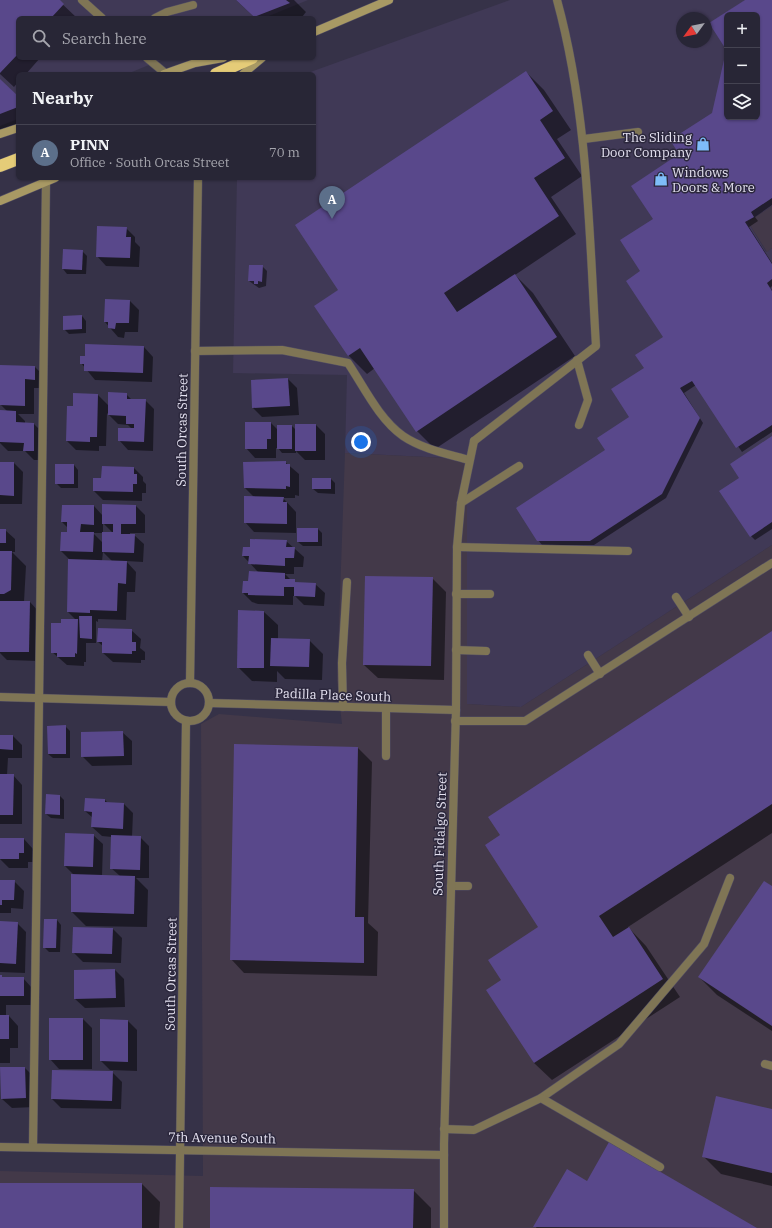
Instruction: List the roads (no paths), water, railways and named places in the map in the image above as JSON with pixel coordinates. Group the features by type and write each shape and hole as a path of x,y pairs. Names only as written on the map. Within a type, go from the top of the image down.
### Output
{"highway":[{"path":"220,72 248,60"},
{"path":"0,166 16,160"}],"main road":[{"path":"316,31 389,0"},
{"path":"170,72 195,63 212,60"},
{"path":"245,72 260,60"},
{"path":"0,134 16,129"},
{"path":"0,200 50,180"}],"street":[{"path":"82,0 100,16"},
{"path":"557,0 566,34 584,139 596,346 578,360 588,400 578,425"},
{"path":"159,16 167,12 193,5"},
{"path":"149,60 162,72"},
{"path":"584,139 638,132"},
{"name":"South Orcas Street","path":"190,683 198,180"},
{"path":"34,1147 38,698 46,182"},
{"path":"195,351 282,350 348,363 385,419 404,436 428,448 469,460"},
{"name":"South Fidalgo Street","path":"444,1228 444,1129 456,710 457,547 461,503 474,441 578,360"},
{"path":"461,503 519,466"},
{"path":"457,547 628,551"},
{"path":"455,721 525,722 772,563"},
{"path":"343,707 342,663 347,582"},
{"path":"456,594 490,594"},
{"path":"676,597 688,617"},
{"path":"456,650 486,651"},
{"path":"588,655 600,674"},
{"path":"190,683 204,688 207,693 209,703 204,716 192,721 186,721 176,714 171,702 175,690 180,686 190,683"},
{"path":"0,697 171,702"},
{"name":"Padilla Place South","path":"209,703 456,710"},
{"path":"386,708 386,756"},
{"name":"South Orcas Street","path":"179,1228 186,721"},
{"path":"444,1129 474,1130 541,1098 619,1044 704,944 730,878"},
{"path":"451,886 468,886"},
{"path":"541,1098 660,1167"},
{"name":"7th Avenue South","path":"0,1147 181,1149 444,1155"}],"place":[{"name":"The Sliding Door Company","path":"703,144"},
{"name":"Windows Doors & More","path":"661,179"},
{"name":"PINN","path":"332,219"}]}
